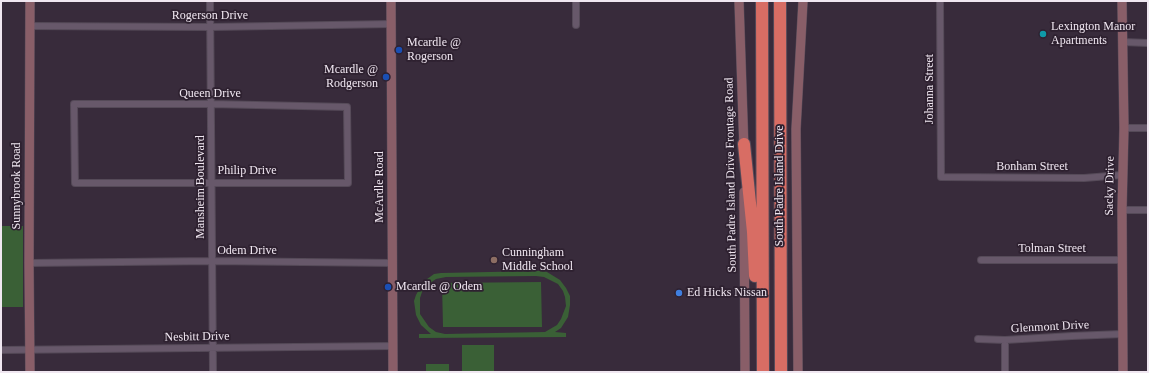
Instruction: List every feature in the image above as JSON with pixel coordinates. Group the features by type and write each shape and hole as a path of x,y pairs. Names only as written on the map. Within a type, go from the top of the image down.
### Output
{"highway":[{"name":"South Padre Island Drive","path":"762,1 762,372"},
{"name":"South Padre Island Drive","path":"780,1 781,372"},
{"path":"744,144 753,232 762,372"}],"main road":[{"name":"Sunnybrook Road","path":"30,1 30,372"},
{"name":"McArdle Road","path":"391,1 393,372"},
{"name":"South Padre Island Drive Frontage Road","path":"739,1 744,144 745,372"},
{"path":"799,1 802,50"},
{"path":"798,372 796,128 802,50 803,1"},
{"name":"Sacky Drive","path":"1122,1 1124,128 1122,175 1123,372"}],"street":[{"name":"Mansheim Boulevard","path":"210,1 213,372"},
{"path":"576,1 576,25"},
{"name":"Johanna Street","path":"940,1 941,177"},
{"name":"Rogerson Drive","path":"29,26 210,27 391,24"},
{"path":"1123,42 1148,42"},
{"name":"Queen Drive","path":"75,144 74,104 211,104 346,107 348,145"},
{"path":"1124,128 1148,128"},
{"name":"Philip Drive","path":"75,144 75,183 348,183 348,145"},
{"name":"Bonham Street","path":"941,177 1084,178 1122,175"},
{"path":"1122,210 1148,210"},
{"name":"Tolman Street","path":"982,260 1122,260"},
{"name":"Odem Drive","path":"29,263 393,263"},
{"name":"Glenmont Drive","path":"978,340 1122,334"},
{"path":"1005,340 1005,372"},
{"name":"Nesbitt Drive","path":"1,350 393,346"}],"green space":[{"path":"1,226 23,226 23,307 1,307"},
{"path":"547,272 560,280 570,296 568,317 561,328 555,332 566,333 566,337 419,338 419,334 431,334 421,325 416,315 414,301 416,295 423,282 434,274","holes":["446,277 544,277 558,284 563,291 566,306 557,325 545,332 445,334 436,332 429,327 420,314 420,298 422,292 426,286 436,279"]},
{"path":"541,282 542,327 443,327 442,283"},
{"path":"462,345 494,345 494,372 462,372"},
{"path":"426,364 449,364 449,372 426,372"}],"place":[{"name":"Lexington Manor Apartments","path":"1043,34"},
{"name":"Mcardle @ Rogerson","path":"399,50"},
{"name":"Mcardle @ Rodgerson","path":"386,77"},
{"name":"Cunningham Middle School","path":"494,260"},
{"name":"Mcardle @ Odem","path":"388,287"},
{"name":"Ed Hicks Nissan","path":"679,293"}]}
